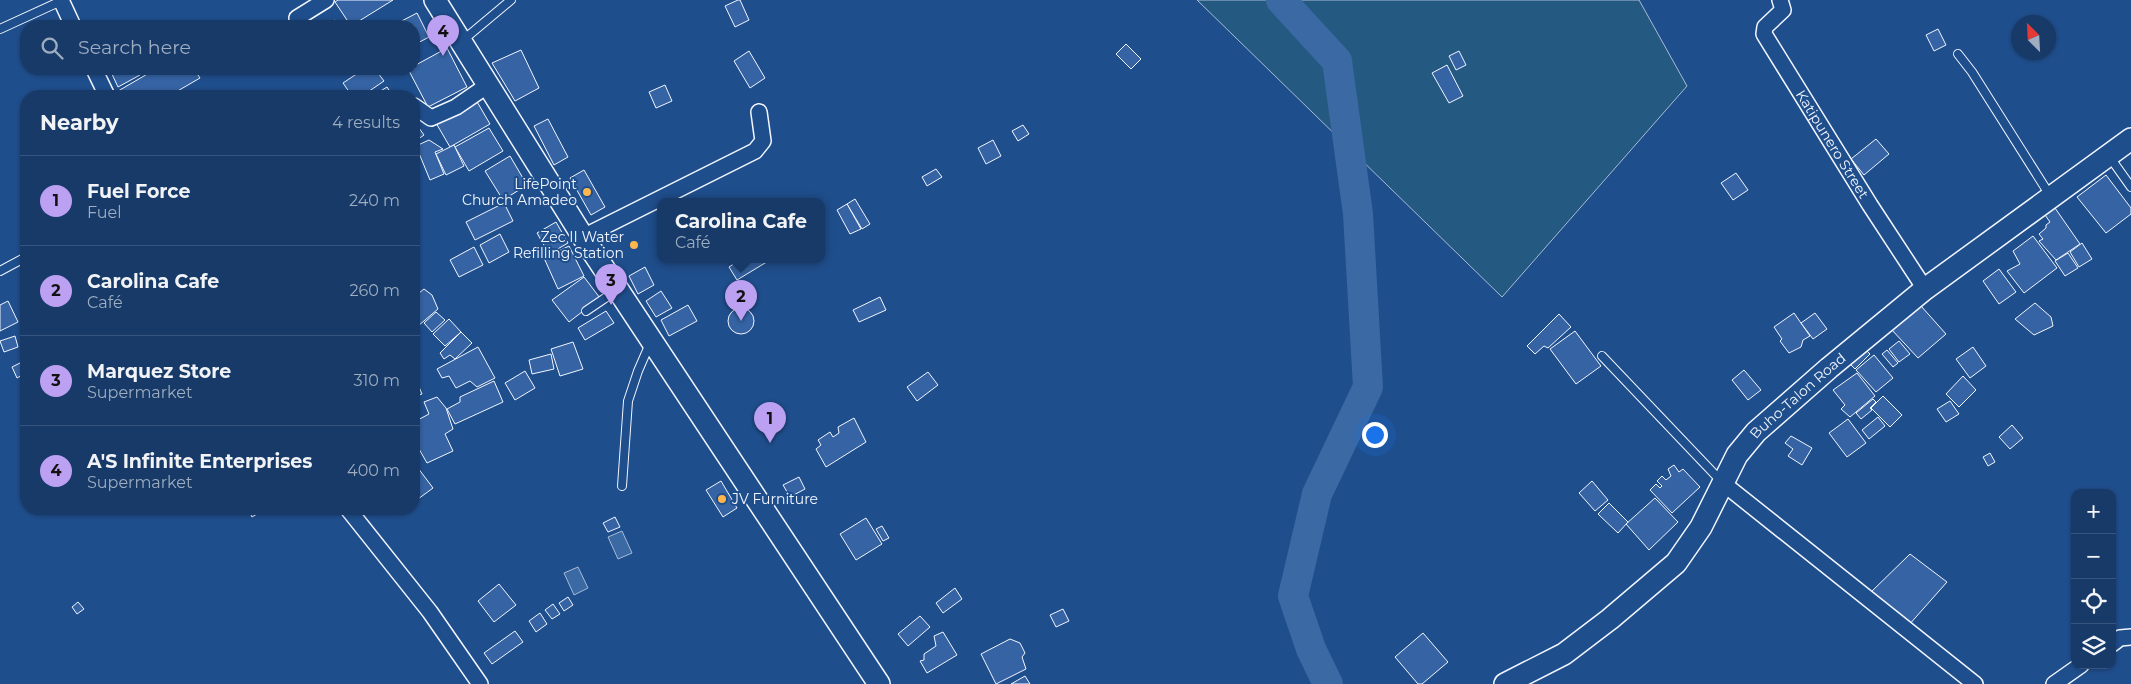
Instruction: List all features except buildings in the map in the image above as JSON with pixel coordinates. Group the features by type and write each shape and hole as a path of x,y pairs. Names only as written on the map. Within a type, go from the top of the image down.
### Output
{"street":[{"path":"61,0 70,20"},
{"path":"297,18 326,0"},
{"path":"435,0 583,237 879,684"},
{"name":"Katipunero Street","path":"1780,0 1783,10 1765,27 1764,34 1870,205 1926,289"},
{"path":"97,75 103,90"},
{"path":"420,110 432,118 456,107 488,85"},
{"path":"662,198 755,152 763,141 759,112"},
{"name":"Buho-Talon Road","path":"1505,684 1564,654 1610,619 1676,563 1701,527 1738,455 1756,432 1829,368 1926,289 2131,139"},
{"path":"583,237 657,200"},
{"path":"1724,484 1975,684"},
{"path":"353,515 430,612 480,684"},
{"path":"2116,641 2120,638 2131,638"},
{"path":"2054,684 2075,669"}],"lane":[{"path":"0,29 61,0"},
{"path":"461,42 511,0"},
{"path":"1958,54 1972,72 2051,197"},
{"path":"2108,155 2131,187"},
{"path":"0,271 20,260"},
{"path":"586,311 618,290"},
{"path":"622,486 628,401 646,352 654,342"},
{"path":"1602,356 1724,484"}],"shaded area":[{"path":"1197,0 1639,0 1687,86 1502,297"},
{"path":"622,531 632,553 618,559 608,537"},
{"path":"578,567 588,588 574,595 564,573"}],"waterway":[{"path":"1281,0 1337,61 1358,214 1368,387 1317,494 1293,596 1311,649 1328,684"}],"place":[{"name":"A'S Infinite Enterprises","path":"443,56"},
{"name":"LifePoint Church Amadeo","path":"587,192"},
{"name":"Zec II Water Refilling Station","path":"634,245"},
{"name":"Marquez Store","path":"611,305"},
{"name":"Carolina Cafe","path":"741,321"},
{"name":"Fuel Force","path":"770,443"},
{"name":"JV Furniture","path":"722,499"}]}
